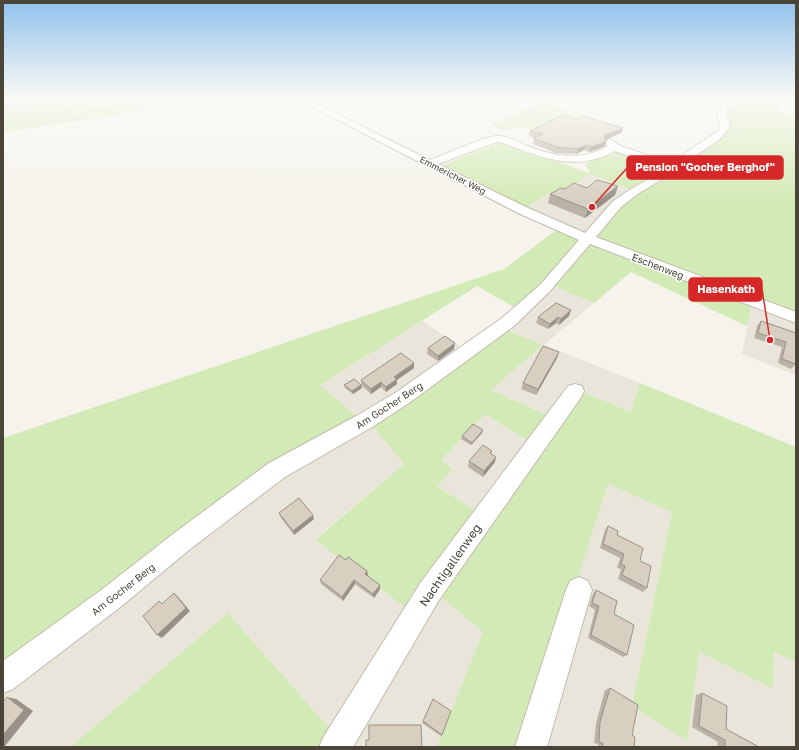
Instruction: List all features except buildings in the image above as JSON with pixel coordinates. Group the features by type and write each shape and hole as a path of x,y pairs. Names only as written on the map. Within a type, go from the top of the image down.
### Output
{"street":[{"name":"Emmericher Weg","path":"370,133 522,210 587,238"},
{"name":"Am Gocher Berg","path":"3,679 109,600 181,542 277,470 365,421 402,398 502,326 545,288 617,204 635,191 684,162 689,155 721,133"},
{"path":"430,163 499,138 548,156 575,160 589,158 606,152 612,145 674,168"},
{"name":"Eschenweg","path":"587,238 687,277 737,294 796,318"},
{"name":"Nachtigallenweg","path":"335,747 430,591 575,391"},
{"path":"531,747 578,590"}],"shaded area":[{"path":"591,174 632,190 589,232 580,233 525,208 552,191 568,187"},
{"path":"551,285 594,303 544,345 640,383 631,412 573,388 551,417 491,390 543,345 503,329"},
{"path":"752,302 796,321 796,375 742,354"},
{"path":"422,321 466,350 359,419 319,385"},
{"path":"485,413 532,443 480,514 437,486 453,469 441,460"},
{"path":"369,422 404,464 315,539 350,559 368,574 366,578 410,611 336,736 228,613 70,747 3,747 3,687 278,474"},
{"path":"608,484 672,512 632,706 699,652 773,689 774,651 796,662 796,747 537,747 575,584"},
{"path":"435,592 483,632 437,747 345,747"}],"green space":[{"path":"718,133 796,133 796,315 594,235 614,212 641,190 676,171 717,138"},
{"path":"505,141 588,173 590,171 585,164 617,148 670,168 632,190 591,174 566,188 552,191 525,208 440,166"},
{"path":"559,228 578,236 581,241 519,310 477,286 320,385 359,419 3,673 3,438 504,269"},
{"path":"586,243 593,243 752,302 747,326 631,272 594,303 551,285"},
{"path":"503,329 543,345 491,390 551,417 532,443 485,414 441,460 453,469 437,486 480,514 410,611 366,578 368,574 350,559 347,563 315,540 404,464 369,422"},
{"path":"640,383 796,447 796,662 774,652 773,689 699,652 687,741 632,706 672,512 608,484 523,747 437,747 483,632 435,592 580,391 631,412"},
{"path":"228,613 336,736 328,747 70,747"}],"place":[{"name":"Pension \"Gocher Berghof\"","path":"592,207"},
{"name":"Hasenkath","path":"770,340"}]}
